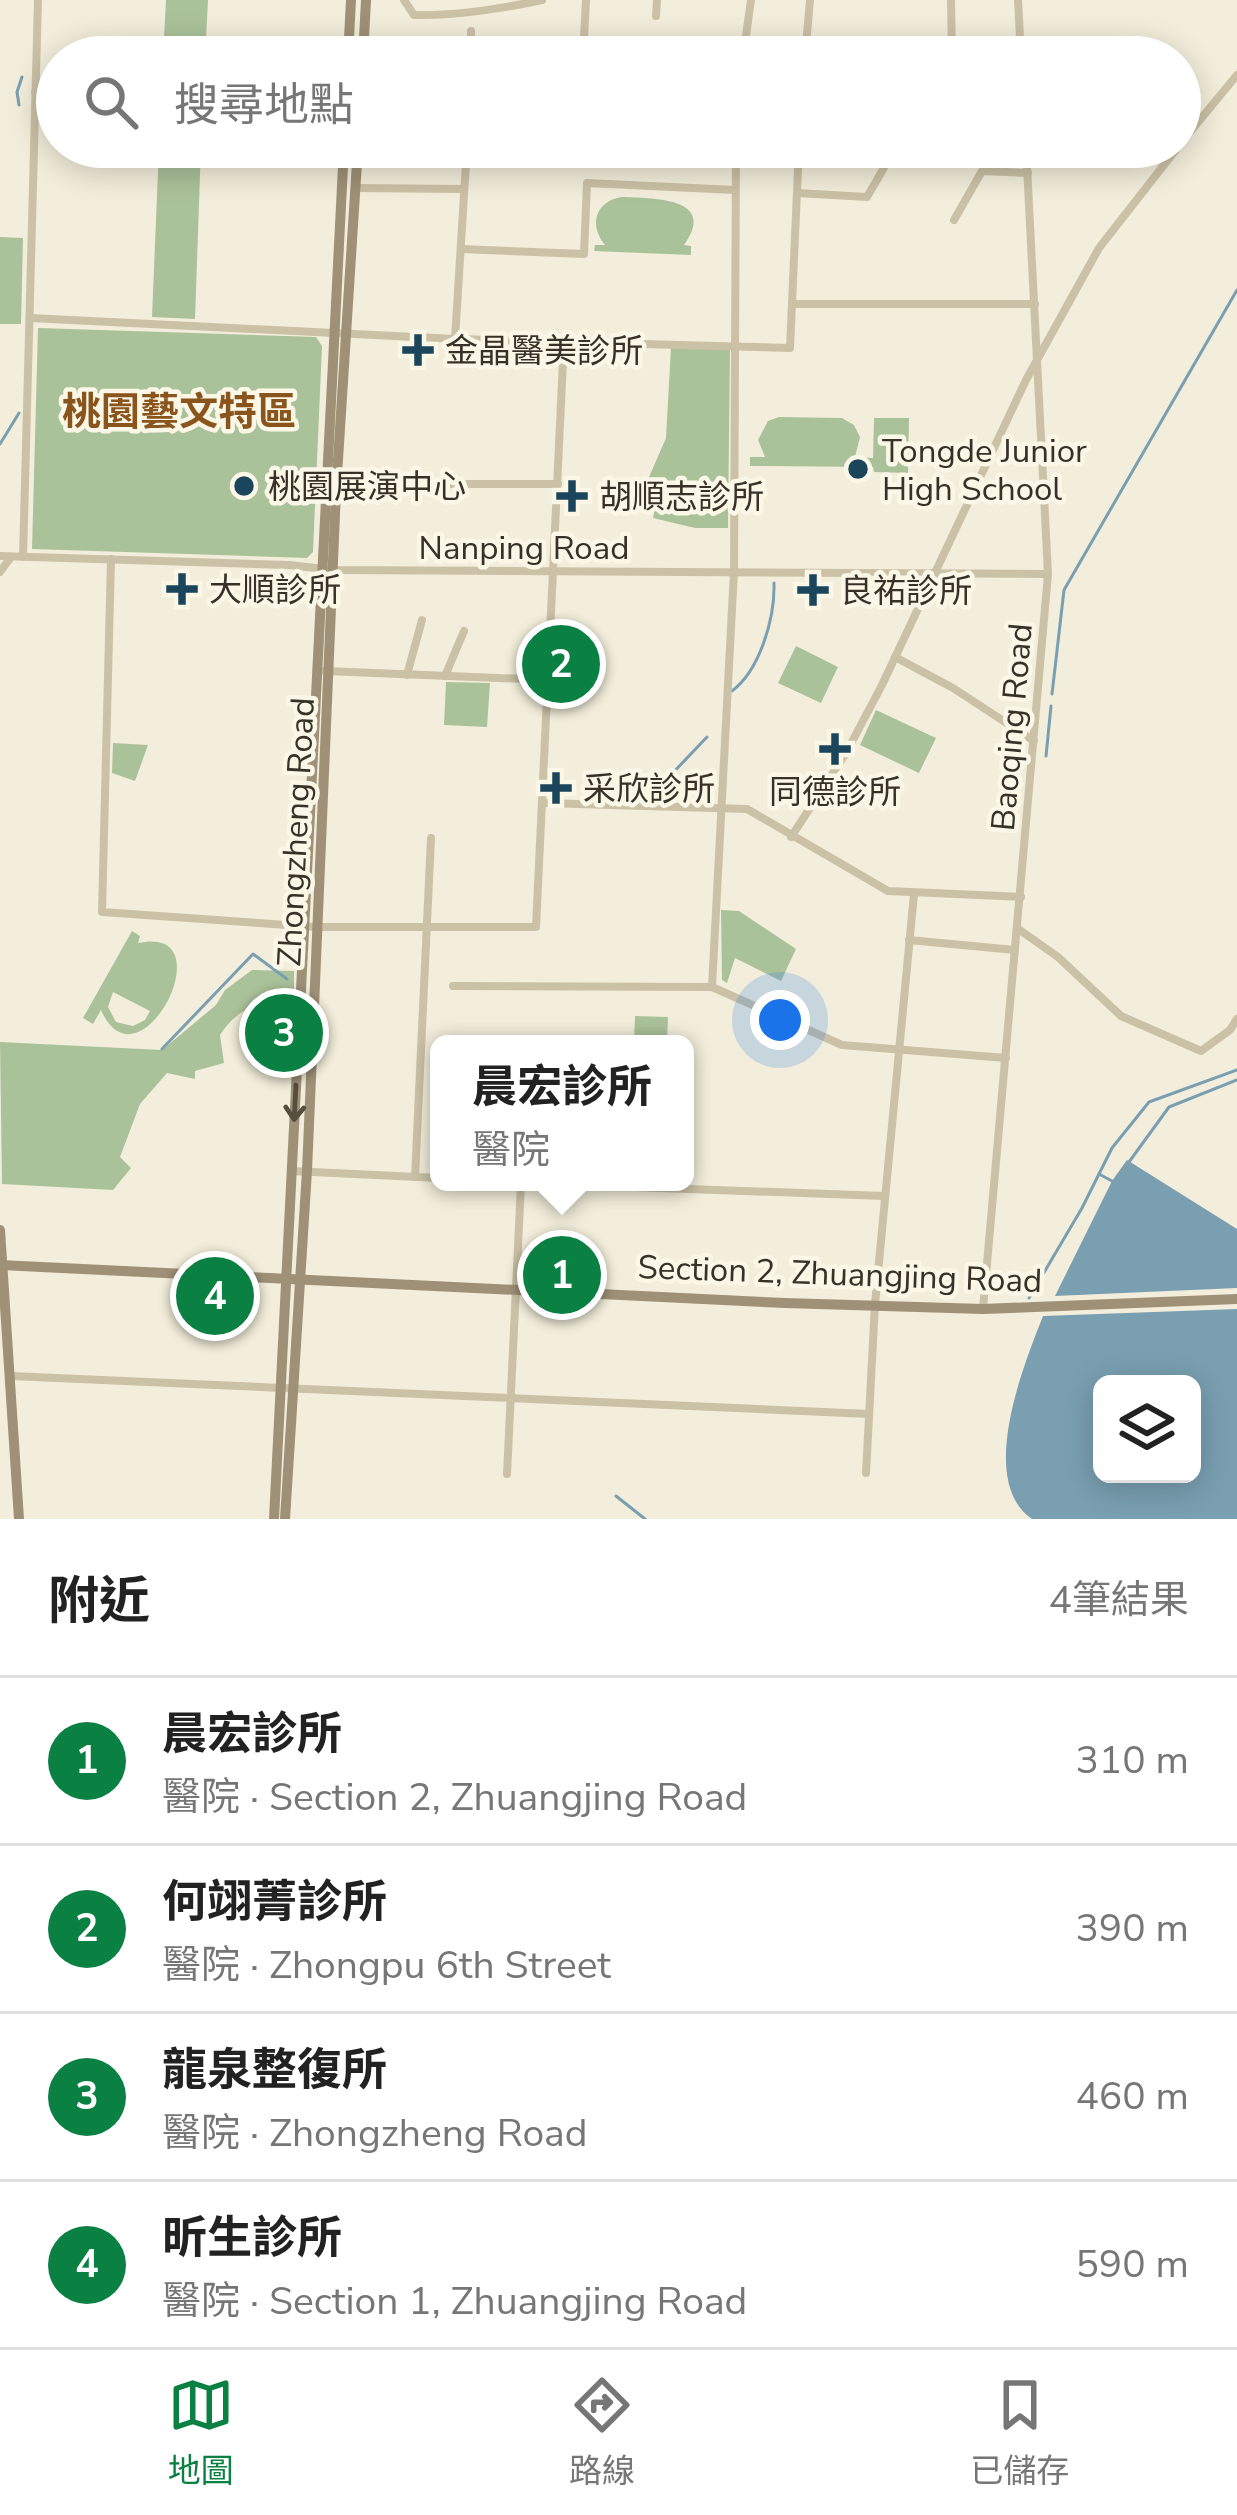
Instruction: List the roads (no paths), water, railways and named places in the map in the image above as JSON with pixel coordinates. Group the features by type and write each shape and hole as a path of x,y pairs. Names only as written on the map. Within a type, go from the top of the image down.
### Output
{"street":[{"path":"37,36 38,0"},
{"path":"349,36 351,0"},
{"path":"365,36 366,0"},
{"path":"404,0 414,15 499,9 542,0"},
{"path":"584,36 586,0"},
{"path":"656,16 657,0"},
{"path":"746,36 751,0"},
{"path":"807,36 810,0"},
{"path":"951,0 952,36"},
{"path":"1018,0 1020,36"},
{"path":"471,31 471,36"},
{"path":"23,556 36,61"},
{"path":"1201,119 1237,75"},
{"name":"Zhongzheng Road","path":"327,568 336,490 344,168"},
{"name":"Zhongzheng Road","path":"274,1519 286,1388 292,1171 310,926 341,333 357,168"},
{"path":"455,338 466,168"},
{"path":"712,987 734,572 736,168"},
{"path":"30,318 790,348 799,168"},
{"path":"797,193 867,197 884,168"},
{"name":"Baoqing Road","path":"983,1309 1048,574 1028,168"},
{"path":"791,837 846,753 1039,357 1099,248 1162,168"},
{"path":"953,220 982,171 1028,173"},
{"path":"460,249 584,254 587,183 736,190"},
{"path":"356,188 464,189"},
{"path":"792,304 1035,304"},
{"path":"112,559 102,912 310,926 536,927 564,340"},
{"path":"336,490 363,493 380,484 558,484"},
{"path":"0,572 5,556"},
{"name":"Nanping Road","path":"5,556 327,568 1048,574"},
{"path":"407,674 422,620"},
{"path":"446,676 464,631"},
{"path":"895,658 953,688 1034,741"},
{"path":"324,671 550,680"},
{"path":"543,803 747,809 889,891 1021,897"},
{"path":"415,1177 431,838"},
{"path":"866,1473 875,1304 914,894"},
{"name":"Zhongzheng Road","path":"292,1278 307,1171 310,926"},
{"path":"1017,928 1058,957 1121,1016 1201,1051 1237,1019"},
{"path":"909,940 1015,950"},
{"path":"452,986 712,987 842,1046 1006,1058"},
{"path":"292,1171 430,1178"},
{"path":"694,1190 884,1196"},
{"path":"507,1474 520,1191"},
{"path":"0,1230 19,1519"},
{"name":"Section 2, Zhuangjing Road","path":"2,1265 983,1309 1237,1299"},
{"path":"11,1376 869,1414"},
{"name":"Zhongzheng Road","path":"285,1519 286,1388"}],"water":[{"path":"1127,1160 1237,1229 1237,1288 1055,1296"},
{"path":"1237,1309 1237,1519 1032,1519 1016,1501 1006,1452 1025,1364 1043,1316"}],"waterway":[{"path":"19,105 22,77"},
{"path":"1052,694 1064,590 1237,290"},
{"path":"0,444 19,413"},
{"path":"732,691 751,670 764,642 774,583"},
{"path":"1046,756 1051,706"},
{"path":"648,799 707,737"},
{"path":"162,1049 253,954 287,979"},
{"path":"1029,1298 1112,1148 1149,1102 1237,1070"},
{"path":"1129,1162 1169,1107 1237,1080"},
{"path":"1099,1174 1112,1181"},
{"path":"616,1496 645,1519"}],"place":[{"name":"金晶醫美診所","path":"418,350"},
{"name":"Tongde Junior High School","path":"858,469"},
{"name":"桃園展演中心","path":"244,486"},
{"name":"胡順志診所","path":"572,496"},
{"name":"大順診所","path":"182,589"},
{"name":"良祐診所","path":"813,590"},
{"name":"何翊菁診所","path":"561,664"},
{"name":"同德診所","path":"835,749"},
{"name":"采欣診所","path":"556,788"},
{"name":"龍泉整復所","path":"284,1033"},
{"name":"晨宏診所","path":"562,1275"},
{"name":"昕生診所","path":"215,1296"}],"district":[{"name":"桃園藝文特區","path":"179,411"}]}
